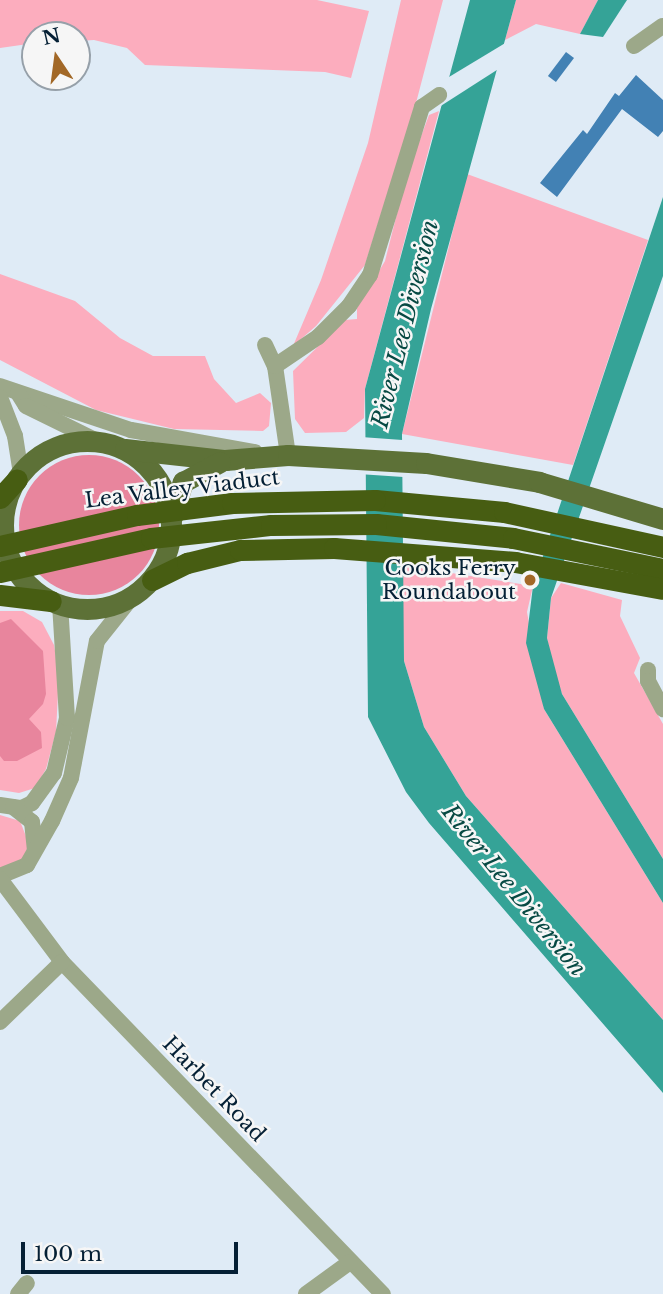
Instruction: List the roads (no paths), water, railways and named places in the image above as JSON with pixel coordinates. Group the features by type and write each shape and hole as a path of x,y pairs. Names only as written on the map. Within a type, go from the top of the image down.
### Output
{"highway":[{"path":"0,498 19,476"},
{"name":"Lea Valley Viaduct","path":"0,546 137,515 232,503 323,499 417,502 504,512 663,547"},
{"path":"0,572 150,538 271,525 358,524 513,538 663,569"},
{"path":"152,580 204,557 298,548 457,555 663,589"},
{"path":"0,595 56,603"}],"main road":[{"path":"225,460 183,482 172,518 169,548 152,580 132,597 110,606 83,609 56,603 24,580 10,558 4,515 19,476 48,450 97,441 125,449 225,460 283,455 344,456 426,463 540,482 663,519"},
{"path":"125,449 156,475 172,518"}],"street":[{"path":"634,46 661,28"},
{"path":"275,366 318,337 349,306 370,275 422,107 439,96"},
{"path":"0,386 131,430 283,455 275,366 265,345"},
{"path":"18,393 26,406 97,441"},
{"path":"0,397 15,436 19,476"},
{"path":"21,909 21,874 71,778 97,641 132,597"},
{"path":"4,805 22,808 43,793 61,747 67,704 56,603"},
{"path":"648,670 648,681 663,709"},
{"path":"0,878 30,861 37,846 32,822 4,805"},
{"name":"Harbet Road","path":"0,878 62,962 383,1294"},
{"path":"0,1022 62,962"},
{"path":"306,1294 350,1262"}],"water":[{"name":"River Lee Diversion","path":"470,0 516,0 431,309 402,434 404,661 424,727 466,796 663,1020 663,1093 429,823 406,792 368,717 365,389"},
{"path":"598,0 627,0 603,37 580,34"},
{"path":"663,197 663,276 551,598 547,638 562,694 663,859 663,903 544,709 526,643 533,586"}],"place":[{"name":"Cooks Ferry Roundabout","path":"530,580"}]}
